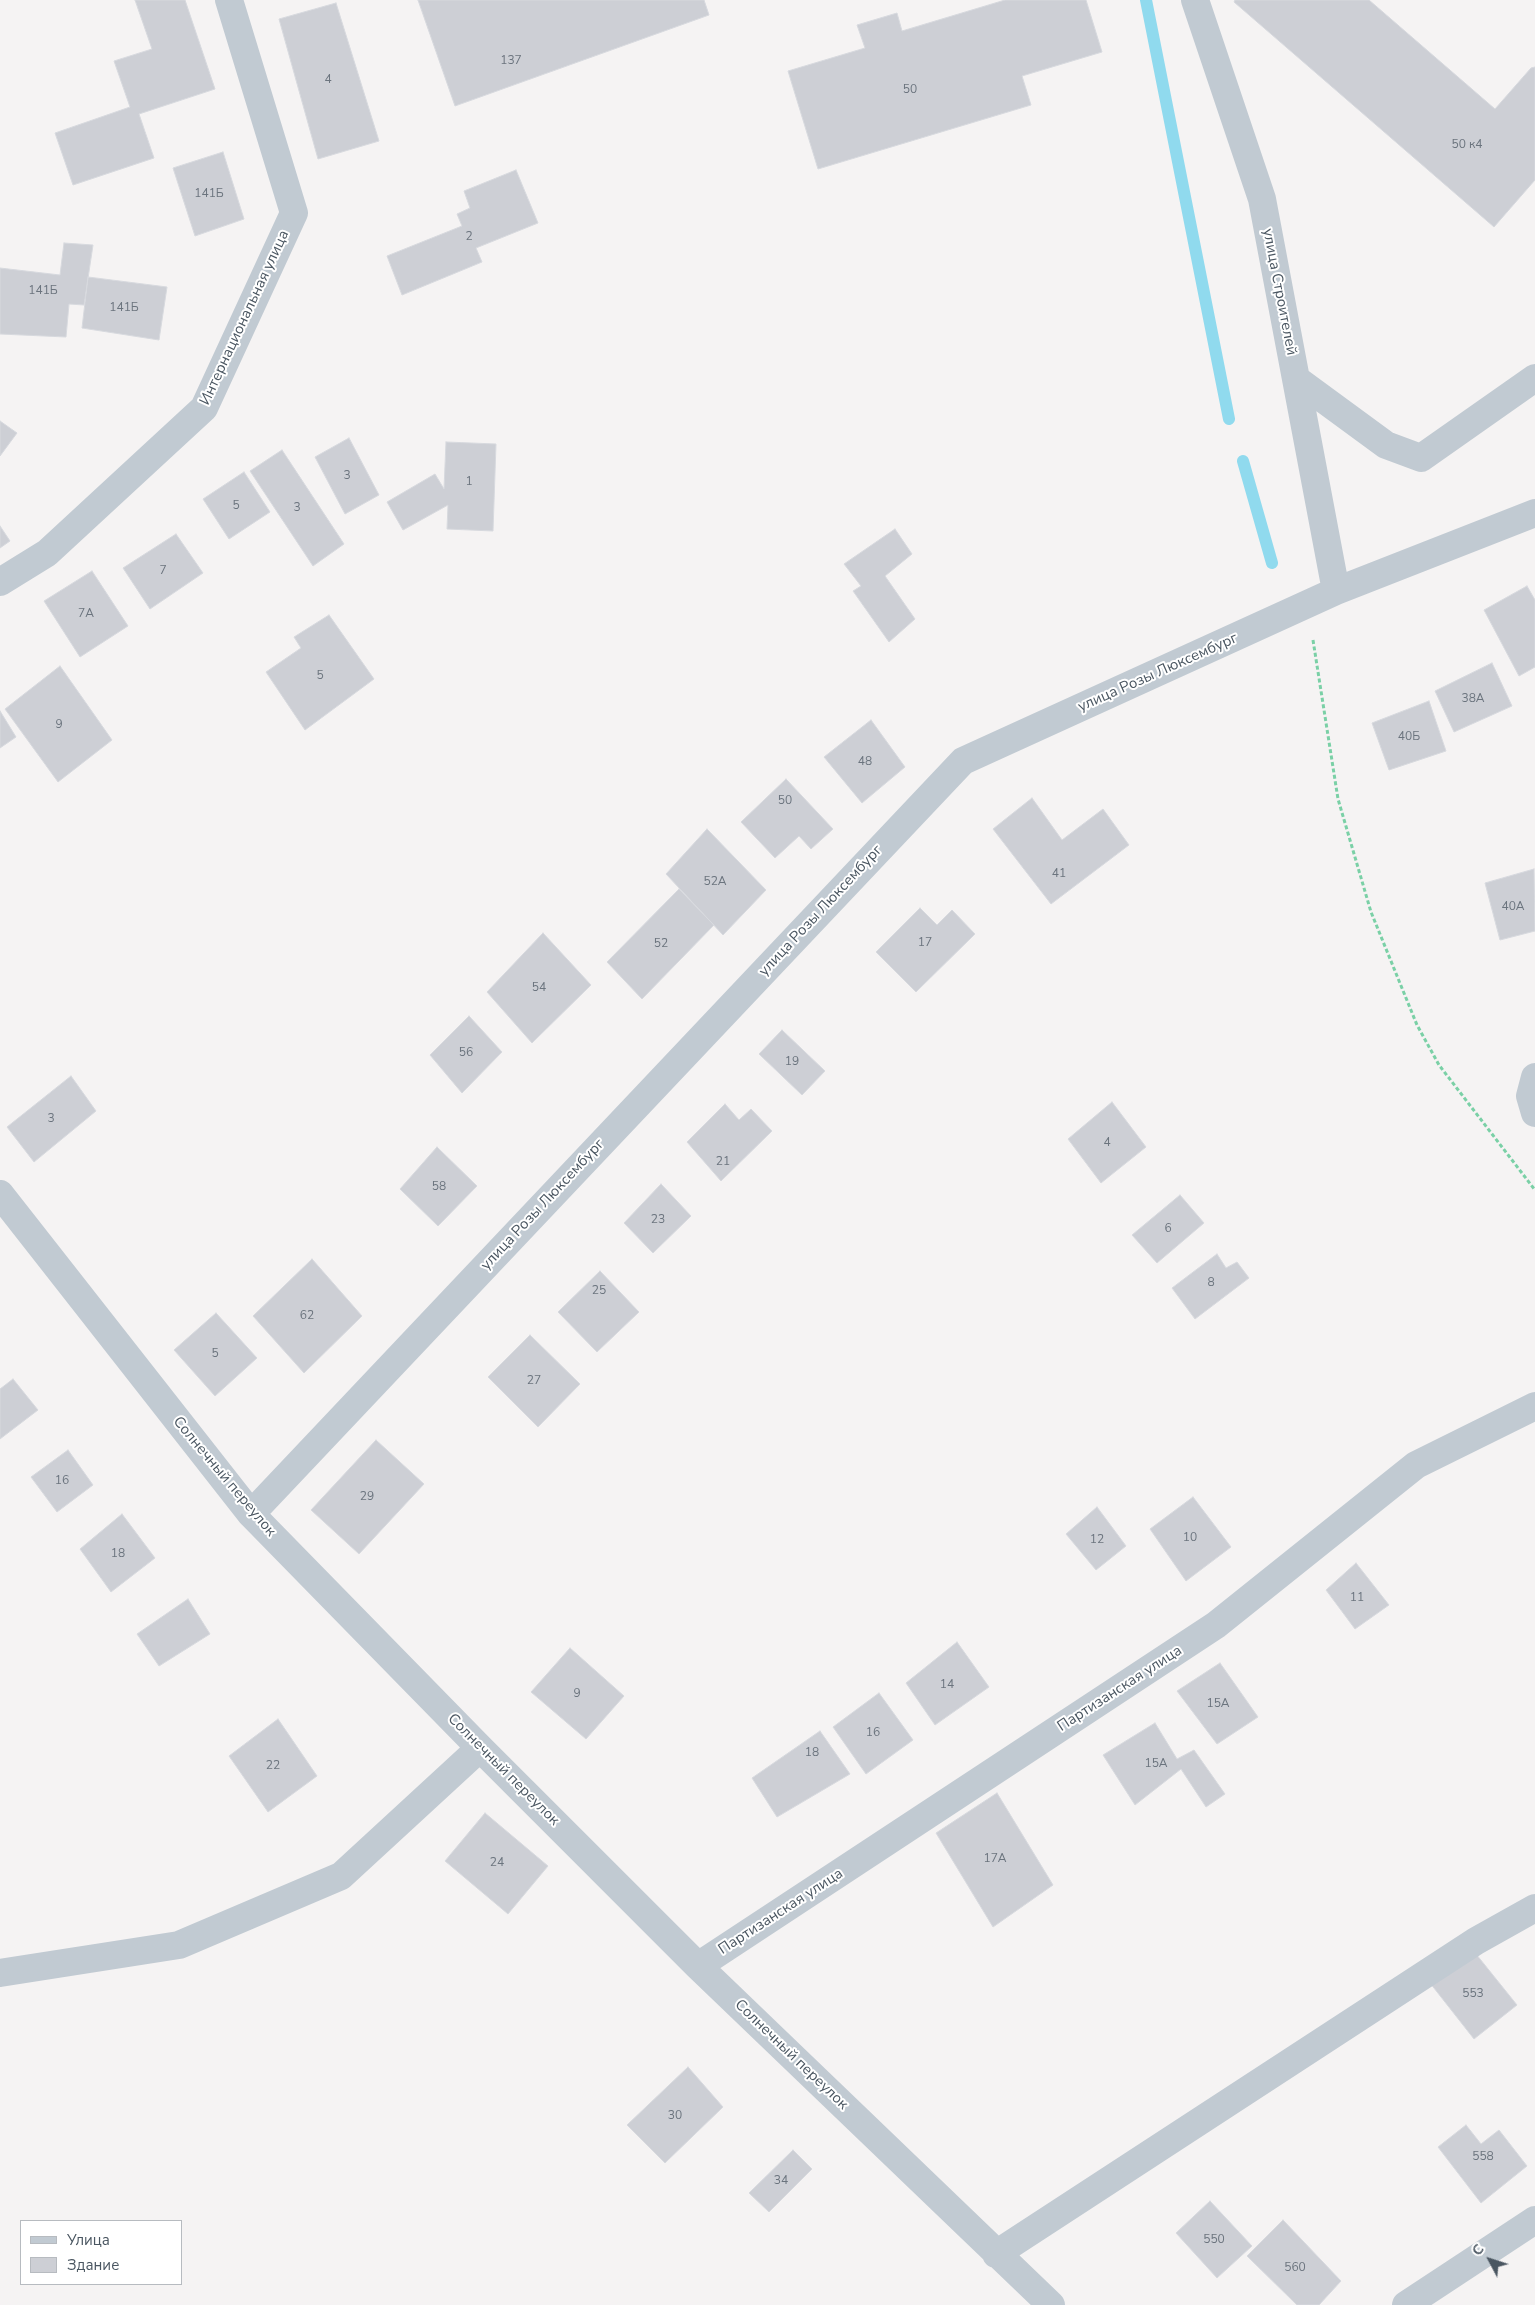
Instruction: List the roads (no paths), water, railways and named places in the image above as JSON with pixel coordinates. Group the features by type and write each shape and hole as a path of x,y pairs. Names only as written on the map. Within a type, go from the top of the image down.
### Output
{"street":[{"name":"Интернациональная улица","path":"0,582 47,553 204,408 294,213 229,0"},
{"name":"улица Строителей","path":"1196,0 1262,199 1336,592"},
{"path":"1296,379 1386,444 1421,458 1535,378"},
{"name":"улица Розы Люксембург","path":"251,1514 963,762 1308,604 1535,513"},
{"path":"1535,1077 1530,1096 1535,1113"},
{"name":"Солнечный переулок","path":"0,1194 251,1514 480,1748 698,1966 1051,2305"},
{"name":"Партизанская улица","path":"698,1966 1216,1625 1416,1465 1535,1406"},
{"path":"0,1973 180,1945 340,1876 480,1748"},
{"path":"996,2254 1476,1941 1535,1908"},
{"path":"1406,2305 1535,2220"}],"waterway":[{"path":"1146,0 1229,419"},
{"path":"1243,461 1272,563"}]}
